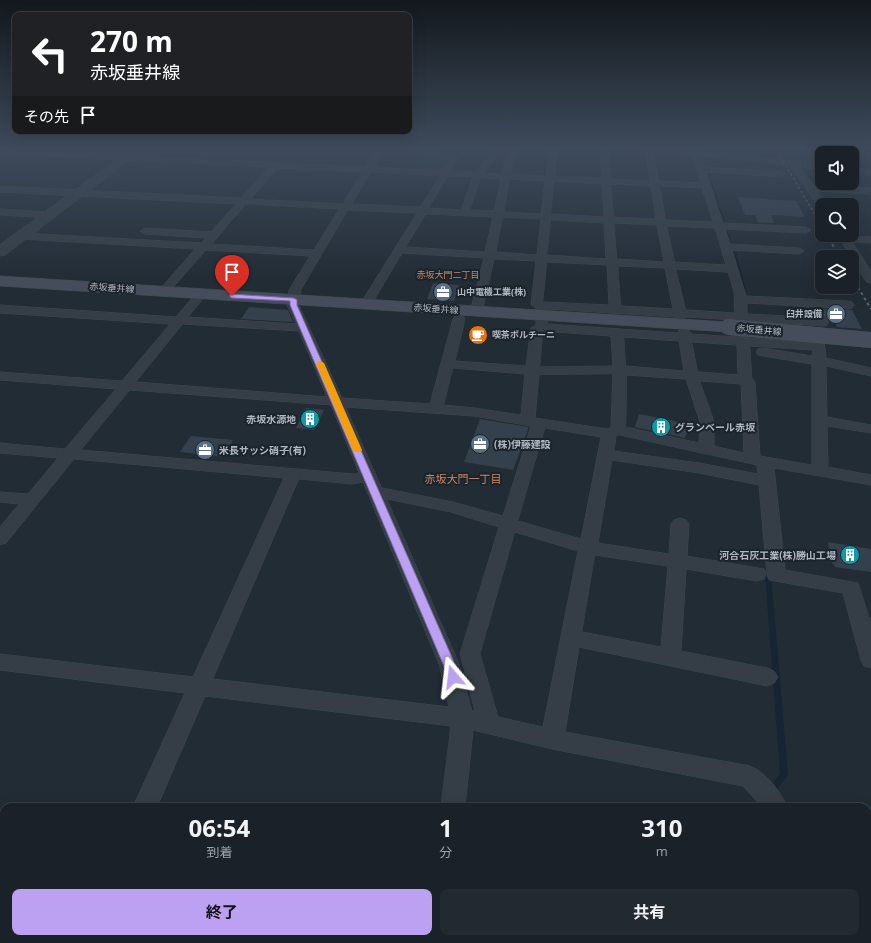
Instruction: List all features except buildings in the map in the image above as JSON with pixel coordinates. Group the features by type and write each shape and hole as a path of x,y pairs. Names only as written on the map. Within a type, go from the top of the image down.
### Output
{"main road":[{"name":"赤坂垂井線","path":"0,281 542,316 741,320 871,340"}],"street":[{"path":"60,192 806,230"},
{"path":"164,291 252,192"},
{"path":"354,192 295,290 294,305 449,664 463,718 454,803"},
{"path":"366,304 434,192"},
{"path":"465,212 472,192"},
{"path":"476,312 490,255 502,192"},
{"path":"489,724 470,654 509,524 532,422 528,416 534,371 537,328 542,316 537,305 549,192"},
{"path":"608,192 615,309"},
{"path":"655,192 680,315"},
{"path":"710,192 724,225 726,247 744,299 741,320 747,344 745,380 748,382 758,460 776,575 851,588 871,660"},
{"path":"0,252 80,193"},
{"path":"0,212 50,215"},
{"path":"145,231 213,235"},
{"path":"22,236 318,253"},
{"path":"859,239 871,240"},
{"path":"847,242 871,280"},
{"path":"726,247 799,251"},
{"path":"399,250 733,269"},
{"path":"0,539 201,294"},
{"path":"744,299 848,305"},
{"path":"0,309 304,328"},
{"path":"542,316 615,309 741,320 823,322"},
{"path":"542,316 617,332 684,334 747,344 819,347 820,472"},
{"path":"436,409 459,319"},
{"path":"552,739 586,547 605,454 614,432 620,370 617,332"},
{"path":"684,334 692,376 707,422 706,448"},
{"path":"820,361 871,372"},
{"path":"448,364 534,371 620,370 745,380"},
{"path":"0,376 474,412 532,422 614,432 706,448 820,472 871,480"},
{"path":"820,420 871,429"},
{"path":"0,448 353,479 586,547 758,574"},
{"path":"605,454 762,480"},
{"path":"147,803 294,473"},
{"path":"0,497 31,500"},
{"path":"670,657 680,524"},
{"path":"570,637 767,677"},
{"path":"0,662 463,718 552,739 750,777 768,797"}],"waterway":[{"path":"714,192 730,243"},
{"path":"734,252 744,291"},
{"path":"768,574 784,775 771,791"}],"railway":[{"path":"802,192 815,214"},
{"path":"831,242 836,250"},
{"path":"859,289 871,309"}],"slow traffic":[{"path":"320,363 358,450"}],"place":[{"name":"山中電機工業(株)","path":"443,292"},
{"name":"臼井設備","path":"836,314"},
{"name":"喫茶ポルチーニ","path":"478,335"},
{"name":"赤坂水源地","path":"310,419"},
{"name":"グランベール赤坂","path":"661,427"},
{"name":"(株)伊藤建設","path":"480,444"},
{"name":"米長サッシ硝子(有)","path":"205,450"},
{"name":"河合石灰工業(株)勝山工場","path":"850,555"}],"district":[{"name":"赤坂大門二丁目","path":"448,275"},
{"name":"赤坂大門一丁目","path":"463,479"}],"route":[{"path":"232,296 294,300 294,305 376,492 449,664 453,677"}]}
